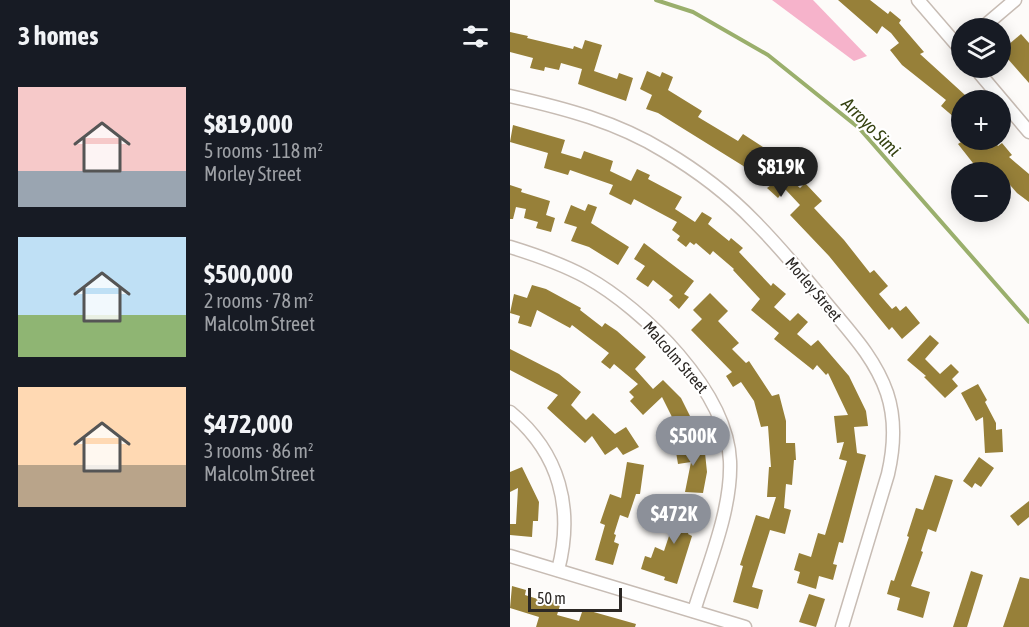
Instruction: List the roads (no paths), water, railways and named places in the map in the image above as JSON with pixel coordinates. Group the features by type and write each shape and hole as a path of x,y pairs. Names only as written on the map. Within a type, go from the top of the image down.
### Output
{"street":[{"path":"918,0 951,37"},
{"path":"994,18 1016,0"},
{"path":"983,78 1029,132"},
{"name":"Morley Street","path":"510,96 565,108 616,127 663,150 707,180 753,219 864,348 878,371 888,396 893,423 893,450 888,474 842,627"},
{"name":"Malcolm Street","path":"510,247 564,266 588,278 620,299 648,323 710,396 726,437 730,459 730,482 725,508 693,611"},
{"path":"510,412 522,421 537,439 550,460 558,480 564,506 565,526 563,552 558,570"},
{"path":"510,556 745,627"}],"waterway":[{"name":"Arroyo Simi","path":"656,0 693,12 768,55 859,128 1029,322"}]}
